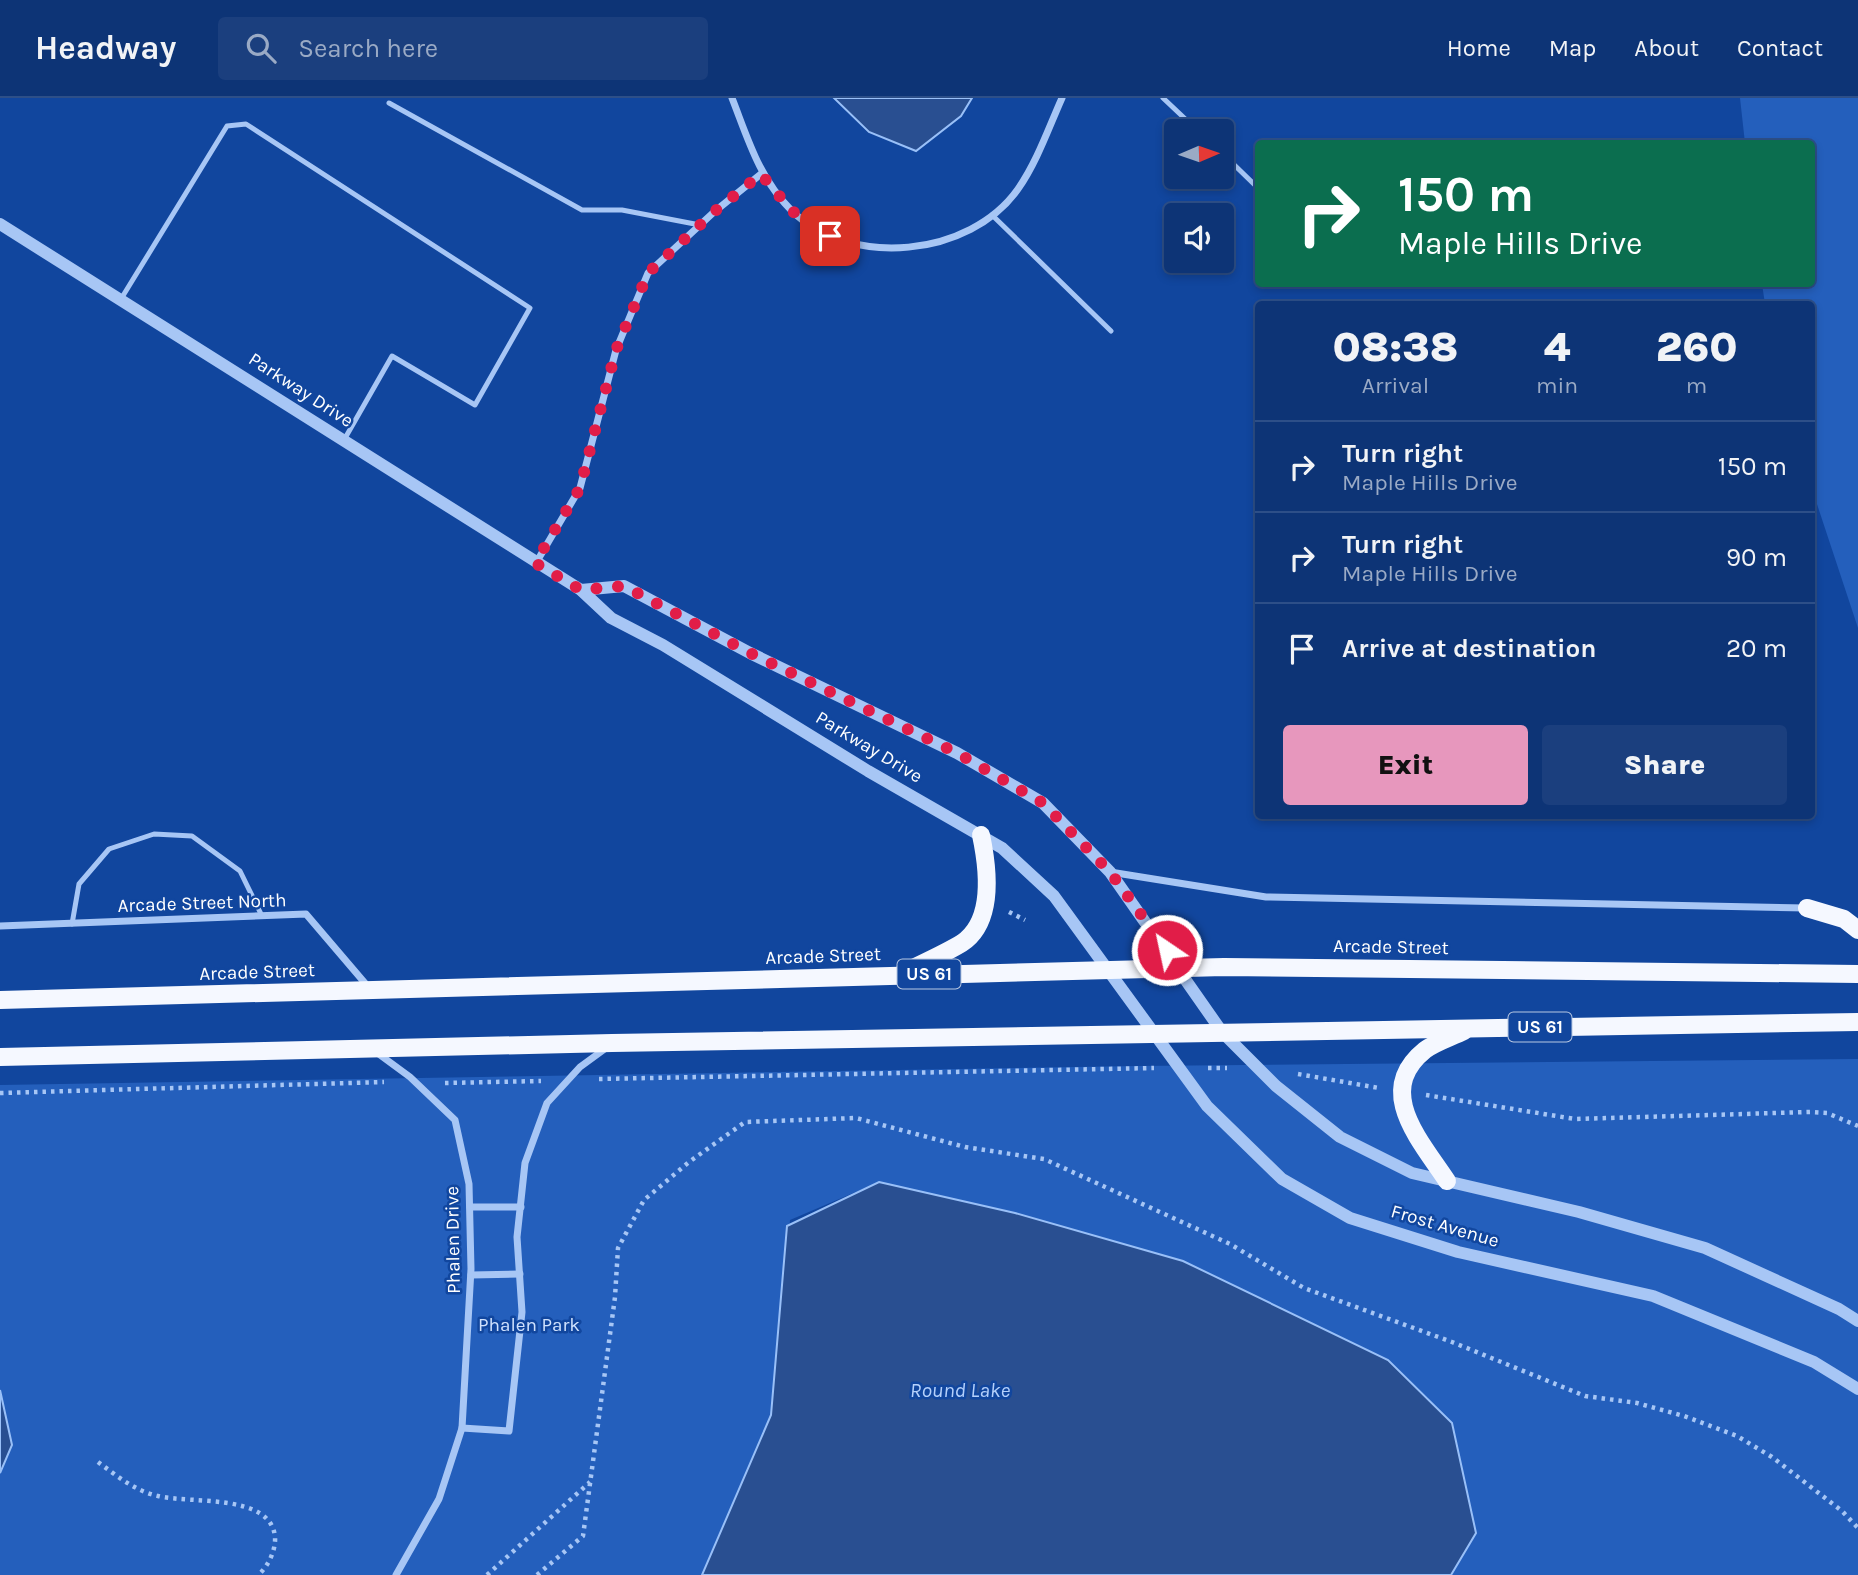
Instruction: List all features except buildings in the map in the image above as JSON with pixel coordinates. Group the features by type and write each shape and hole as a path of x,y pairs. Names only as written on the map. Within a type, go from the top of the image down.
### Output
{"main road":[{"path":"900,975 965,941 986,909 988,868 981,835"},
{"path":"1807,908 1844,919 1858,930"},
{"name":"Arcade Street","path":"0,1000 1178,968 1858,974"},
{"name":"US 61","path":"0,1057 612,1043 1858,1022"},
{"path":"1447,1181 1407,1120 1400,1091 1407,1068 1427,1049 1470,1028"}],"street":[{"path":"732,98 761,174 792,211 830,236 869,248 912,246 952,237 992,215 1018,189 1062,98"},
{"path":"535,563 580,488 616,350 648,273 699,225 761,174"},
{"name":"Parkway Drive","path":"0,224 581,590 611,618 663,645 868,771 1002,848 1054,896 1108,970"},
{"name":"Parkway Drive","path":"581,590 624,586 750,653 957,753 1043,803 1110,872 1178,968"},
{"path":"1110,872 1266,897 1807,908"},
{"name":"Arcade Street North","path":"0,926 306,914 370,989"},
{"path":"1178,968 1222,1032 1276,1086 1340,1137 1412,1173 1579,1212 1705,1248 1839,1309 1858,1321"},
{"name":"Frost Avenue","path":"1108,970 1207,1106 1282,1179 1350,1218 1458,1252 1653,1296 1814,1362 1858,1389"},
{"path":"462,1428 509,1431 522,1312 517,1237 525,1163 547,1103 580,1067 612,1043"},
{"name":"Phalen Drive","path":"373,1050 410,1077 455,1120 469,1184 471,1275 462,1428 439,1499 396,1575"},
{"path":"470,1207 521,1207"},
{"path":"471,1275 520,1274"}],"lane":[{"path":"1163,98 1185,119"},
{"path":"389,103 582,210 622,210 699,225"},
{"path":"121,299 227,126 246,124 530,308 475,405 391,356 344,440"},
{"path":"1234,165 1255,185"},
{"path":"992,215 1111,331"},
{"path":"72,924 79,884 109,849 153,834 192,836 240,871 262,916"}],"path":[{"path":"1400,1091 1574,1119 1810,1112 1827,1113 1858,1126"},
{"path":"537,1575 583,1536 615,1297 618,1248 644,1200 689,1162 745,1122 856,1118 965,1147 1044,1158 1230,1244 1304,1288 1452,1342 1585,1396 1637,1404 1684,1416 1737,1436 1772,1457 1842,1511 1858,1528"},
{"path":"98,1462 129,1485 158,1496 238,1505 261,1512 274,1525 276,1544 265,1570 258,1575"},
{"path":"487,1575 590,1482"}],"green space":[{"path":"1740,98 1858,98 1858,628 1815,498 1815,301 1765,301 1762,287 1815,287 1815,140 1745,140"},
{"name":"Phalen Park","path":"1858,1059 1858,1575 1451,1575 1476,1533 1183,1261 1015,1213 879,1182 790,1220 771,1415 702,1575 0,1575 0,1085 1136,1066"}],"water":[{"path":"834,98 972,98 961,116 916,151 869,132"},
{"name":"Round Lake","path":"879,1182 1015,1213 1183,1261 1388,1360 1452,1423 1476,1533 1451,1575 702,1575 771,1415 787,1226"},
{"path":"0,1390 12,1445 0,1473"}],"route":[{"path":"830,236 792,211 761,174 714,212 648,273 616,350 580,488 535,563 581,590 624,586 750,653 957,753 1043,803 1110,872 1167,950"}]}
